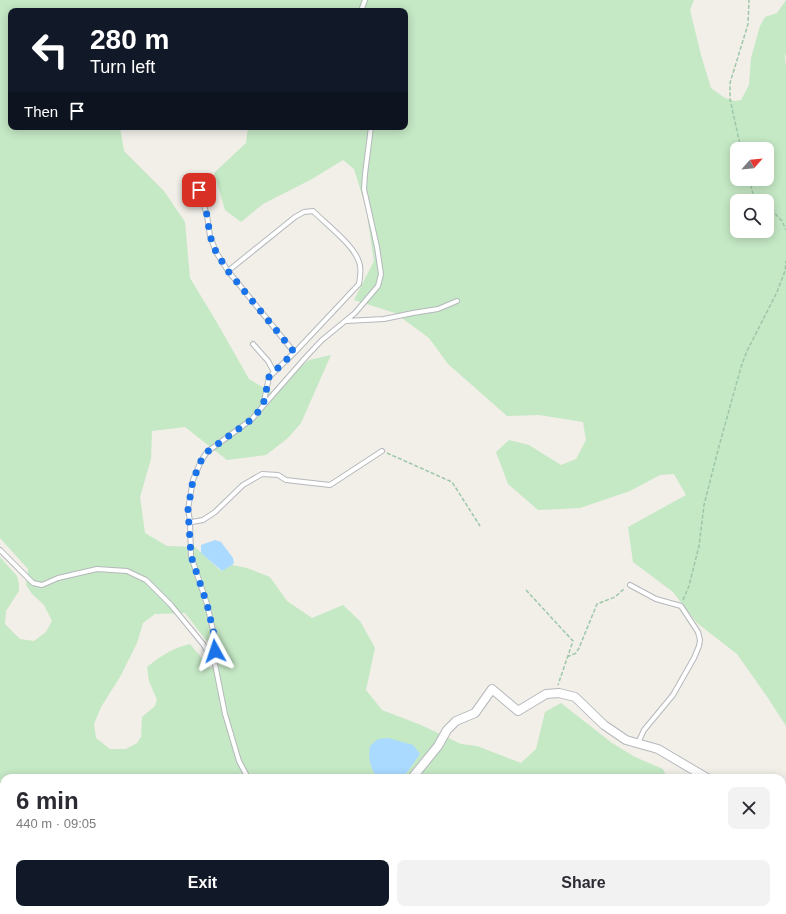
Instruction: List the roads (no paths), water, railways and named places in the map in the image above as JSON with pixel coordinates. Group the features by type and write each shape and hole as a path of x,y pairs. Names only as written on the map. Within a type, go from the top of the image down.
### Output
{"street":[{"path":"415,774 438,746 447,730 456,721 475,714 492,689 518,711 546,694 559,692 575,697 604,725 626,740 658,749 700,774"}],"lane":[{"path":"246,774 239,761 225,714 215,664 215,639 207,604 191,556 190,521 188,509 193,480 201,461 207,452 252,419 322,340 355,313 378,286 381,274 377,247 364,189 364,174 371,130"},
{"path":"199,190 207,215 210,236 216,252 228,271 294,352"},
{"path":"228,271 295,217 304,212 313,211 354,250 360,263 359,284 269,377 263,406"},
{"path":"345,321 384,319 438,309 456,301"},
{"path":"253,344 268,361 274,372"},
{"path":"190,521 203,520 225,503 243,485 262,474 278,475 286,480 330,485 382,451"},
{"path":"0,550 33,583 42,585 58,578 97,569 127,571 146,580 171,605 203,644 215,664"},
{"path":"630,585 656,599 681,606 698,632 700,640 699,646 673,694 644,730 638,743"}],"water":[{"path":"215,540 221,542 233,558 234,563 222,571 201,553 201,545"},
{"path":"388,738 413,745 420,754 406,774 375,774 371,766 369,755 370,746 378,739"}]}
